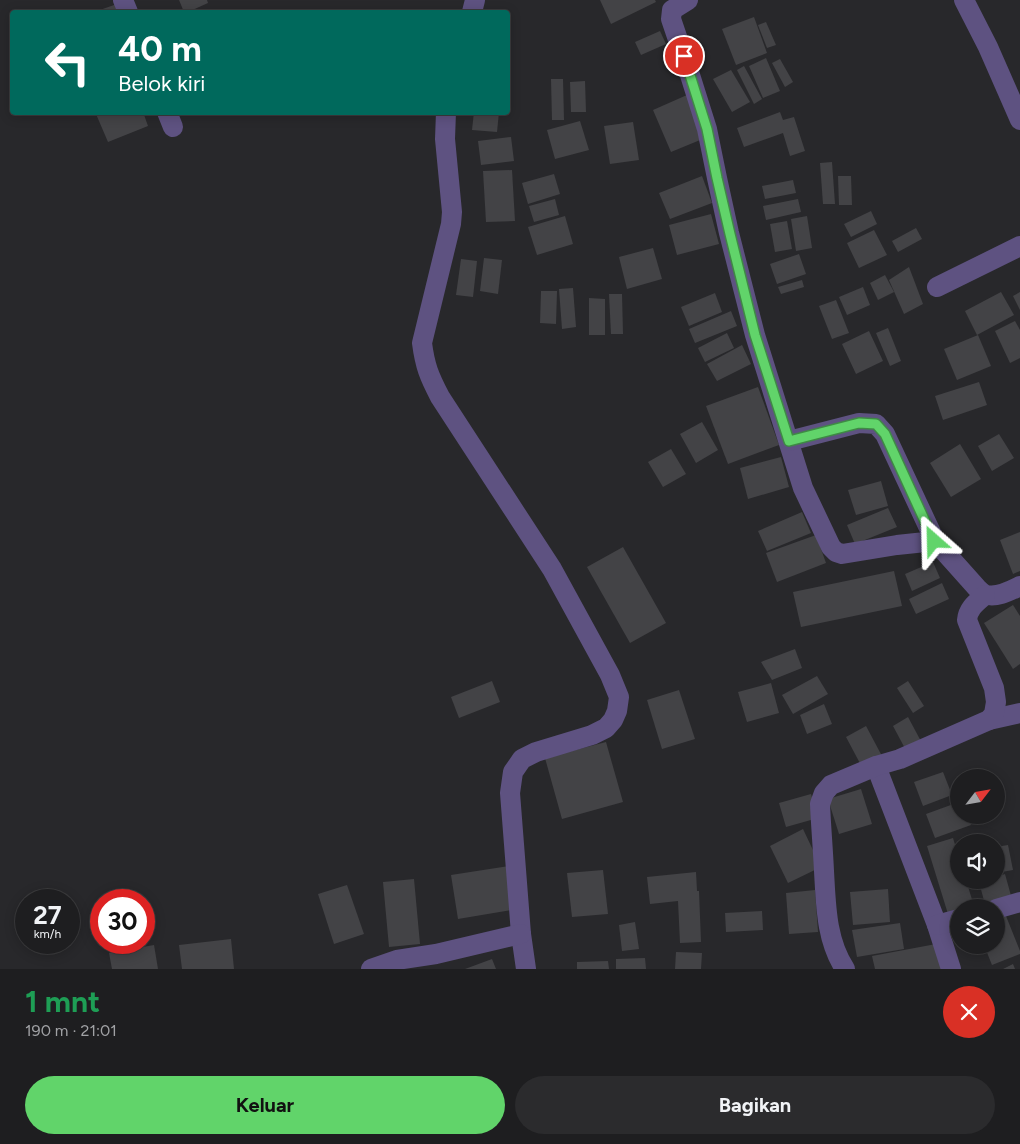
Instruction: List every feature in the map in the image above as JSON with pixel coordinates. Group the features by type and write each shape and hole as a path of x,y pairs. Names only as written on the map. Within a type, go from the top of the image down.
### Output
{"street":[{"path":"688,0 672,10 671,19 707,129 755,335 803,488 826,538 836,552 842,554 898,544 934,541"},
{"path":"964,0 988,47 1020,120"},
{"path":"446,115 445,139 452,212 451,224 422,343 424,359 429,375 440,397 552,569 610,675 619,697 618,711 606,728 592,735 536,752 522,760 513,772 510,793 521,934 526,969"},
{"path":"937,287 1020,246"},
{"path":"789,441 859,423 876,424 885,434 934,541 977,588 985,594 996,595 1020,586"},
{"path":"985,594 972,606 967,614 967,620 994,688 996,702 994,714 989,720"},
{"path":"845,969 834,947 829,929 820,804 824,793 831,785 876,766 900,759 989,720 1020,713"},
{"path":"876,766 937,925 951,969"},
{"path":"1005,906 1020,902"},
{"path":"937,925 950,921"},
{"path":"372,969 397,960 436,954 521,934"}],"building":[{"path":"179,0 207,0 208,3 192,10 183,10"},
{"path":"600,0 655,0 656,2 611,24"},
{"path":"117,4 119,10 100,10"},
{"path":"754,17 767,53 736,65 722,29"},
{"path":"766,22 776,45 767,48 758,25"},
{"path":"660,31 666,44 641,55 635,42"},
{"path":"766,58 780,91 763,98 749,66"},
{"path":"780,59 793,82 785,87 772,63"},
{"path":"744,66 762,99 754,104 737,70"},
{"path":"731,70 750,102 732,112 713,79"},
{"path":"551,79 563,79 564,120 552,120"},
{"path":"585,81 586,112 571,112 570,82"},
{"path":"687,95 705,138 671,152 653,110"},
{"path":"780,112 783,120 794,117 805,151 790,156 783,133 744,147 737,128"},
{"path":"96,115 144,115 148,126 108,142"},
{"path":"474,115 499,115 497,132 472,130"},
{"path":"580,121 589,150 555,159 547,130"},
{"path":"633,122 639,160 610,164 604,126"},
{"path":"511,137 514,161 481,165 478,141"},
{"path":"832,162 835,204 823,204 820,163"},
{"path":"512,170 515,221 486,222 483,171"},
{"path":"554,174 560,194 528,204 522,183"},
{"path":"702,176 712,203 670,219 659,193"},
{"path":"838,176 851,176 852,205 839,205"},
{"path":"793,180 796,193 765,199 762,186"},
{"path":"555,199 559,215 534,222 529,206"},
{"path":"798,199 801,212 766,220 763,206"},
{"path":"871,211 877,224 851,237 844,224"},
{"path":"711,214 719,244 677,255 669,225"},
{"path":"565,216 573,244 537,255 528,227"},
{"path":"807,216 812,248 796,251 791,219"},
{"path":"787,221 792,249 775,252 770,224"},
{"path":"916,228 922,239 898,252 892,241"},
{"path":"874,230 887,255 859,268 847,243"},
{"path":"653,248 662,279 627,289 619,257"},
{"path":"799,254 806,274 777,284 770,264"},
{"path":"484,258 502,260 498,294 480,291"},
{"path":"461,259 477,261 473,297 456,295"},
{"path":"909,267 923,304 904,314 889,280"},
{"path":"885,275 894,292 878,300 870,283"},
{"path":"802,280 804,287 781,294 778,287"},
{"path":"863,287 870,305 847,315 839,297"},
{"path":"573,288 576,327 562,329 559,289"},
{"path":"541,291 557,291 556,324 540,323"},
{"path":"1001,292 1014,315 977,335 965,311"},
{"path":"1020,292 1020,310 1013,296"},
{"path":"715,293 722,312 689,326 681,307"},
{"path":"609,294 622,294 623,334 611,334"},
{"path":"589,298 605,299 605,335 589,335"},
{"path":"836,300 849,333 832,339 819,306"},
{"path":"731,311 737,326 695,343 689,329"},
{"path":"1015,321 1020,330 1020,358 1010,363 995,331"},
{"path":"888,328 901,361 890,366 876,333"},
{"path":"869,331 883,361 856,374 842,344"},
{"path":"727,333 734,348 705,362 698,348"},
{"path":"978,335 991,366 957,380 944,349"},
{"path":"742,345 751,364 717,381 707,364"},
{"path":"979,382 987,405 943,420 935,396"},
{"path":"758,387 779,445 728,464 706,406"},
{"path":"702,422 718,450 696,463 680,434"},
{"path":"999,434 1014,458 992,471 978,446"},
{"path":"960,444 981,479 951,497 930,463"},
{"path":"671,449 686,474 663,487 648,462"},
{"path":"781,457 789,487 748,499 740,468"},
{"path":"881,481 888,506 856,515 848,490"},
{"path":"888,508 897,527 855,544 847,525"},
{"path":"802,512 811,533 767,551 758,531"},
{"path":"1020,532 1020,571 1013,574 1000,540"},
{"path":"816,535 826,563 777,582 766,553"},
{"path":"623,547 666,623 630,643 587,567"},
{"path":"933,562 940,578 912,591 905,574"},
{"path":"894,571 902,606 801,627 793,592"},
{"path":"942,583 949,599 916,614 909,599"},
{"path":"1013,605 1020,616 1020,664 1013,669 984,623"},
{"path":"795,649 802,668 772,680 761,662"},
{"path":"817,676 828,694 793,714 782,695"},
{"path":"492,681 500,702 459,718 451,697"},
{"path":"908,681 924,706 913,713 897,688"},
{"path":"771,683 779,713 747,722 738,692"},
{"path":"679,690 695,739 662,749 647,700"},
{"path":"824,704 832,724 807,734 800,715"},
{"path":"908,717 923,745 908,754 893,726"},
{"path":"866,726 883,758 863,769 846,737"},
{"path":"606,742 623,802 562,819 545,758"},
{"path":"943,772 950,790 950,796 923,806 914,782"},
{"path":"861,789 872,824 839,834 828,799"},
{"path":"811,794 818,818 786,827 779,803"},
{"path":"950,805 950,824 971,825 935,838 926,814"},
{"path":"803,829 821,867 788,883 770,846"},
{"path":"950,839 950,889 969,889 972,899 950,899 950,913 948,914 927,846"},
{"path":"1008,845 1013,870 1005,871 1005,846"},
{"path":"509,866 517,909 458,919 451,875"},
{"path":"603,870 608,914 572,917 567,873"},
{"path":"696,872 697,891 699,891 701,942 680,943 678,901 650,904 647,877"},
{"path":"1005,874 1013,903 1005,905 1005,899 984,899 981,889 1005,889"},
{"path":"414,879 420,944 389,947 383,882"},
{"path":"347,885 364,934 334,944 318,894"},
{"path":"888,889 890,922 853,925 850,892"},
{"path":"815,890 818,932 789,934 786,893"},
{"path":"762,911 763,930 726,932 725,913"},
{"path":"1005,916 1020,954 992,965 988,954 1005,954"},
{"path":"635,922 639,949 622,951 619,925"},
{"path":"900,923 904,949 857,957 852,930"},
{"path":"231,939 234,969 182,969 179,945"},
{"path":"936,944 941,969 875,969 872,956"},
{"path":"155,951 158,969 112,969 109,954 155,954"},
{"path":"676,952 702,953 701,969 675,969"},
{"path":"645,958 646,969 616,969 616,959"},
{"path":"492,959 496,969 465,969"},
{"path":"608,961 609,969 577,969 577,962"},
{"path":"1013,964 1015,969 1003,969"}],"route":[{"path":"684,56 707,129 755,335 789,441 859,423 876,424 885,434 934,541"}]}
